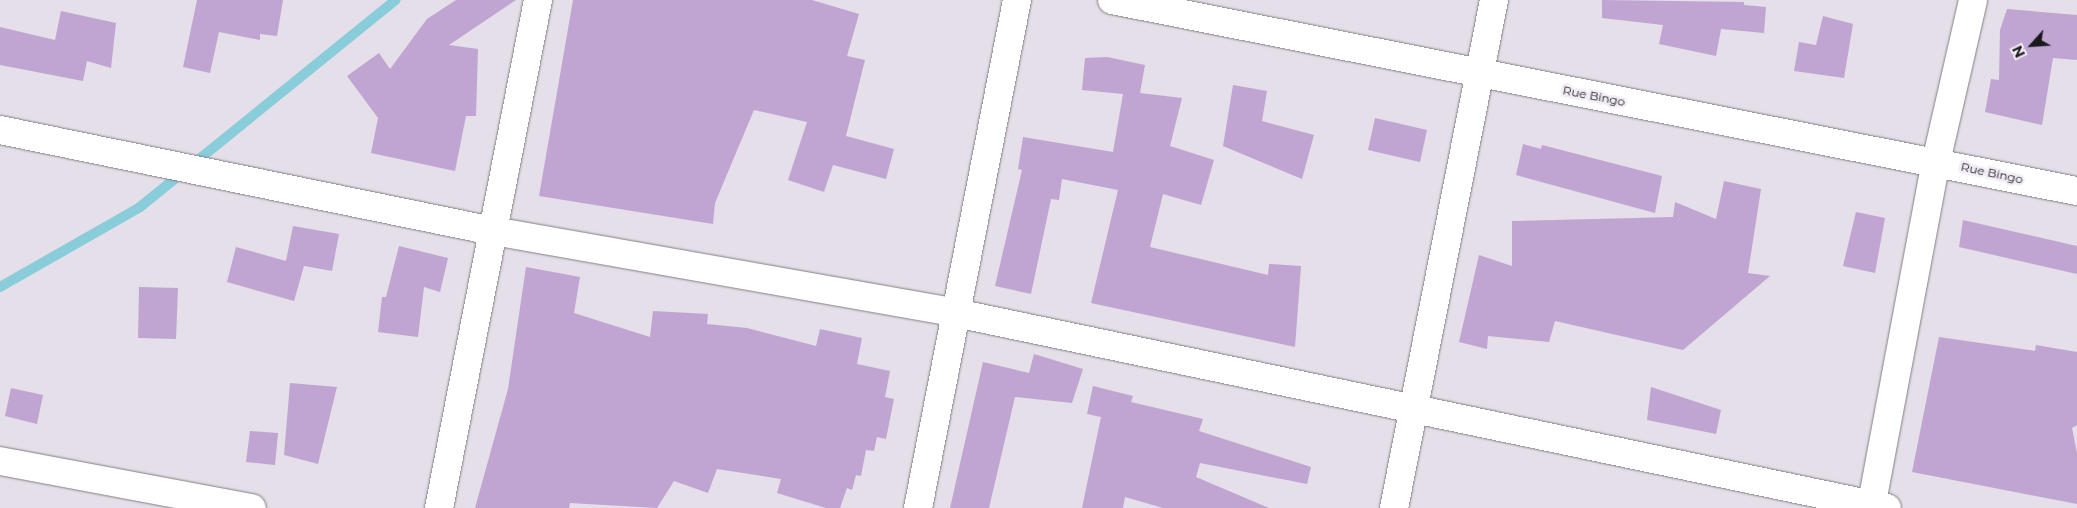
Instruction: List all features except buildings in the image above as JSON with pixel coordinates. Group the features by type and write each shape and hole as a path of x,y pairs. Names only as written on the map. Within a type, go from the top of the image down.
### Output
{"street":[{"path":"439,508 538,0"},
{"path":"918,508 1018,0"},
{"name":"Rue Bingo","path":"1112,0 2077,191"},
{"path":"1394,508 1494,0"},
{"path":"0,130 494,231 956,313 1413,411 1876,507 1936,162 1972,0"},
{"path":"0,461 252,508"}],"waterway":[{"path":"0,287 140,207 396,0"}]}
